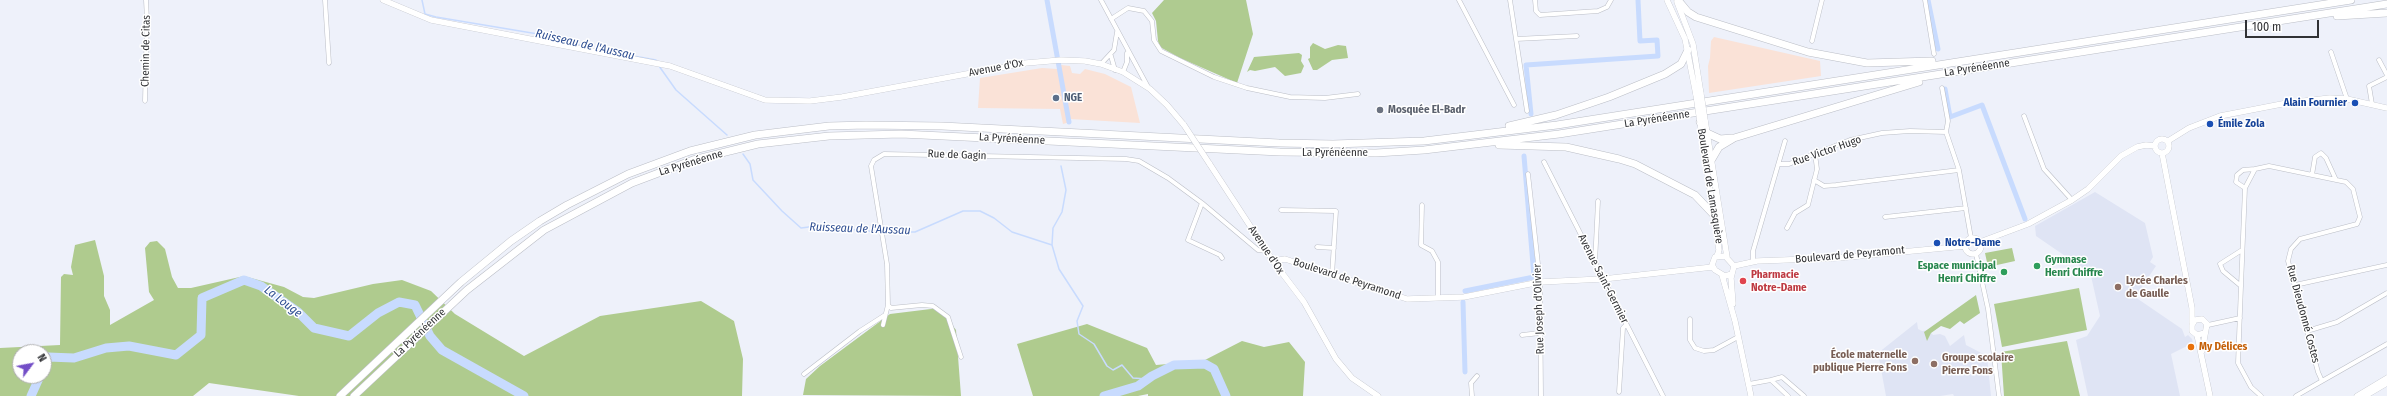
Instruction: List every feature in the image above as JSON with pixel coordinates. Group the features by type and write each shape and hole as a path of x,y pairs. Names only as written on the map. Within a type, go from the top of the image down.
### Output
{"highway":[{"path":"1677,0 1688,12 1696,17 1772,41 1827,56 1885,63 1956,58 1960,61"},
{"name":"La Pyrénéenne","path":"340,396 437,304 511,241 574,201 628,174 659,162 716,144 755,135 830,126 866,125 942,126 1325,144 1382,143 1464,137 2350,0"},
{"name":"La Pyrénéenne","path":"354,396 440,314 516,250 544,230 605,195 632,183 687,162 758,144 822,136 866,134 1326,153 1424,150 1491,144 2387,4"},
{"path":"2320,14 2332,17 2387,13"},
{"path":"1464,137 1468,133 1529,123 1609,98 1672,71 1684,60 1688,50"},
{"path":"1703,121 1707,133 1720,139 1734,138 1893,88 1938,78 1943,74"},
{"path":"1712,159 1719,147 1734,138"},
{"path":"1491,144 1505,146 1566,147 1635,164 1695,195 1713,214"}],"street":[{"name":"Chemin de Citas","path":"145,102 146,0"},
{"path":"325,0 329,63"},
{"name":"Avenue d'Ox","path":"383,0 431,20 664,65 697,74 752,97 765,100 810,101 842,97 1026,63 1054,60 1102,64 1122,72 1150,89 1167,105 1184,125 1266,251 1304,302 1336,359 1352,378 1378,396"},
{"path":"1101,0 1128,52 1150,89"},
{"path":"1459,0 1514,105"},
{"path":"1510,0 1527,111"},
{"path":"1535,0 1536,11 1540,15 1598,10 1607,7 1611,0"},
{"name":"Boulevard de Lamasquère","path":"1667,0 1681,29 1688,50 1698,94 1703,121 1713,214 1719,250 1717,256"},
{"name":"Boulevard de Lamasquère","path":"1677,0 1693,44 1698,94"},
{"path":"1812,41 1822,0"},
{"path":"1925,0 1934,54"},
{"path":"1111,18 1128,8 1144,11 1152,21 1154,40 1161,52 1214,76 1247,88 1290,96 1325,98 1358,94"},
{"path":"1102,64 1111,56 1116,43 1117,32"},
{"path":"1516,39 1577,36"},
{"path":"1122,72 1127,62 1128,52"},
{"path":"2331,52 2347,99"},
{"path":"1111,56 1115,70"},
{"path":"2372,104 2370,86 2387,76 2379,60"},
{"path":"1942,88 1948,121 1946,132 1959,170 1971,238"},
{"path":"2155,146 2160,139 2168,141 2189,128 2220,116 2287,103 2330,98 2347,99 2387,108"},
{"path":"2024,116 2044,169 2072,200"},
{"name":"Rue Victor Hugo","path":"1778,164 1789,164 1850,140 1882,133 1910,131 1946,132"},
{"name":"Boulevard de Lamasquère","path":"1707,133 1727,257"},
{"path":"1753,262 1752,251 1785,141"},
{"path":"2162,153 2169,148 2168,141"},
{"path":"1971,238 1980,242 2028,224 2072,200 2088,189 2120,156 2137,147 2146,145 2155,146"},
{"path":"2155,146 2158,152 2162,153"},
{"name":"Rue de Gagin","path":"883,325 888,305 887,264 871,166 874,160 888,153 1133,160 1168,178 1202,203 1258,250 1266,251"},
{"path":"2162,153 2192,308 2192,331 2197,335 2202,351 2210,396"},
{"path":"2312,175 2315,157 2321,153 2326,158 2336,180"},
{"path":"1787,228 1795,213 1808,205 1817,169 1815,154"},
{"name":"Avenue Saint-Germier","path":"1544,162 1663,396"},
{"name":"Rue Dieudonné Costes","path":"2245,188 2236,182 2237,175 2243,170 2269,166 2346,182 2354,189 2360,217 2357,224 2300,238 2294,244 2288,261 2322,381"},
{"name":"Rue Dieudonné Costes","path":"2255,169 2245,188 2238,363 2251,387 2261,396"},
{"path":"1814,180 1824,186 1959,170"},
{"name":"Rue Joseph d'Olivier","path":"1528,174 1540,282 1541,396"},
{"path":"1595,264 1598,201"},
{"path":"1202,203 1188,240 1220,255 1222,258"},
{"path":"1422,205 1421,245 1432,251 1438,262 1438,298"},
{"path":"1885,217 1966,208"},
{"path":"1282,210 1336,211 1332,275"},
{"path":"1971,238 1967,241 1966,246 1968,252 1976,254"},
{"path":"1976,254 1981,249 1980,242"},
{"name":"Boulevard de Peyramont","path":"1734,266 1753,262 1838,258 1966,246"},
{"path":"1317,247 1334,248"},
{"path":"2241,286 2223,271 2220,264 2242,250"},
{"path":"1976,254 1988,309 1999,396"},
{"path":"1735,321 1732,274 1734,266 1727,257 1717,256 1712,261 1713,267 1722,275 1735,321 1751,396"},
{"name":"Boulevard de Peyramond","path":"1273,261 1285,259 1407,299 1464,296 1540,282"},
{"path":"2295,285 2387,265"},
{"path":"1540,282 1603,279 1713,267"},
{"path":"1722,275 1732,274"},
{"path":"2307,331 2337,322 2387,293"},
{"path":"888,305 891,308 922,305 933,306 948,317 954,330 960,357"},
{"path":"2192,308 2208,326"},
{"path":"804,374 860,331 885,315"},
{"path":"2192,323 2200,318"},
{"path":"2208,326 2240,318"},
{"path":"1690,319 1690,340 1695,348 1704,351 1714,350 1738,337"},
{"path":"1619,392 1623,328 1626,325"},
{"path":"2202,351 2205,333 2208,326"},
{"path":"1522,335 1540,333"},
{"path":"2197,335 2205,333"},
{"path":"2296,396 2387,344"},
{"path":"1472,396 1471,383 1476,376"},
{"path":"1748,384 1782,377 1804,396"},
{"path":"2357,396 2387,378"},
{"path":"1771,380 1788,396"},
{"path":"2365,396 2387,383"}],"shaded area":[{"path":"1714,37 1820,61 1821,76 1709,93 1708,66 1711,41"},
{"name":"NGE","path":"1061,65 1070,66 1072,73 1080,74 1085,69 1105,74 1131,87 1140,123 1070,119 1070,122 1063,124 1060,109 978,108 980,78 1042,68 1057,69 1061,67"},
{"name":"Lycée Charles de Gaulle","path":"2095,192 2145,223 2153,257 2150,262 2156,266 2135,297 2182,329 2185,337 2188,335 2192,339 2193,343 2171,354 2180,396 2088,396 2076,340 2087,336 2100,316 2091,276 2088,276 2087,271 2036,236 2035,226"},
{"name":"Groupe scolaire Pierre Fons","path":"1917,322 1918,329 1922,331 1929,330 1933,335 1940,334 1945,336 1950,346 1964,335 1966,345 1987,356 1991,396 1954,396 1953,394 1940,396 1886,396 1878,353"}],"green space":[{"path":"1164,0 1246,0 1253,34 1237,83 1180,58 1160,47 1156,21 1152,13"},
{"path":"1313,43 1325,49 1338,45 1346,46 1348,58 1332,60 1317,70 1313,70 1308,59 1310,58 1310,47"},
{"path":"1299,53 1302,55 1301,61 1304,66 1301,73 1285,76 1275,67 1255,71 1250,70 1247,72 1254,57"},
{"path":"95,240 104,276 104,296 110,310 110,325 154,300 149,292 145,248 150,242 157,241 165,249 172,277 178,288 191,288 244,276 284,287 303,297 314,298 373,284 402,280 431,291 455,314 524,356 600,316 701,301 734,321 743,359 742,396 299,396 209,383 193,396 0,396 0,348 12,347 12,384 52,384 52,345 60,345 61,277 64,274 73,275 71,267 75,245"},
{"path":"2012,248 2015,261 1988,267 1985,253"},
{"path":"2079,288 2087,330 2002,347 1994,304"},
{"path":"1976,295 1980,313 1964,324 1960,321 1950,329 1941,326 1931,333 1927,341 1924,332"},
{"path":"939,308 956,330 961,396 803,395 806,379 820,366 890,314"},
{"path":"1087,324 1147,348 1156,365 1203,361 1242,341 1264,347 1289,342 1305,362 1303,396 1148,396 1148,394 1138,396 1033,396 1017,344"},
{"path":"2067,341 2080,396 2004,396 2001,352"}],"waterway":[{"name":"Ruisseau de l'Aussau","path":"422,0 425,14 544,35 590,48"},
{"path":"1047,0 1069,122"},
{"path":"1531,114 1526,65 1658,56 1657,40 1640,41 1638,0"},
{"path":"1928,0 1938,49"},
{"name":"Ruisseau de l'Aussau","path":"617,53 656,60 657,62"},
{"name":"Ruisseau de l'Aussau","path":"659,66 676,90 727,135"},
{"path":"1945,89 1950,117 1982,105 2025,219"},
{"name":"Ruisseau de l'Aussau","path":"743,154 750,164 753,180 782,211 801,228 817,226 878,232 915,232 963,211 980,211 994,218 1012,232 1052,245"},
{"path":"1465,291 1534,277 1524,156"},
{"name":"Ruisseau de l'Aussau","path":"1061,166 1066,190 1062,212 1053,228 1052,245 1059,269 1083,306 1077,321 1079,334 1094,344 1107,366 1113,370 1122,365 1133,378 1147,379"},
{"name":"La Louge","path":"52,357 74,358 106,348 129,346 176,355 201,335 202,298 244,280 261,286 298,312 314,328 349,336 378,313 399,302 415,305 430,336 442,350 524,396"},
{"path":"1463,302 1465,372"},
{"name":"La Louge","path":"1104,396 1138,386 1152,376 1174,365 1205,364 1214,369 1226,396"},
{"name":"La Louge","path":"31,396 36,384"}],"place":[{"name":"NGE","path":"1056,98"},
{"name":"Alain Fournier","path":"2355,103"},
{"name":"Mosquée El-Badr","path":"1380,110"},
{"name":"Émile Zola","path":"2210,124"},
{"name":"Notre-Dame","path":"1937,243"},
{"name":"Gymnase Henri Chiffre","path":"2037,266"},
{"name":"Espace municipal Henri Chiffre","path":"2004,272"},
{"name":"Pharmacie Notre-Dame","path":"1743,281"},
{"name":"Lycée Charles de Gaulle","path":"2118,287"},
{"name":"My Délices","path":"2191,347"},
{"name":"École maternelle publique Pierre Fons","path":"1915,361"},
{"name":"Groupe scolaire Pierre Fons","path":"1934,364"}]}
